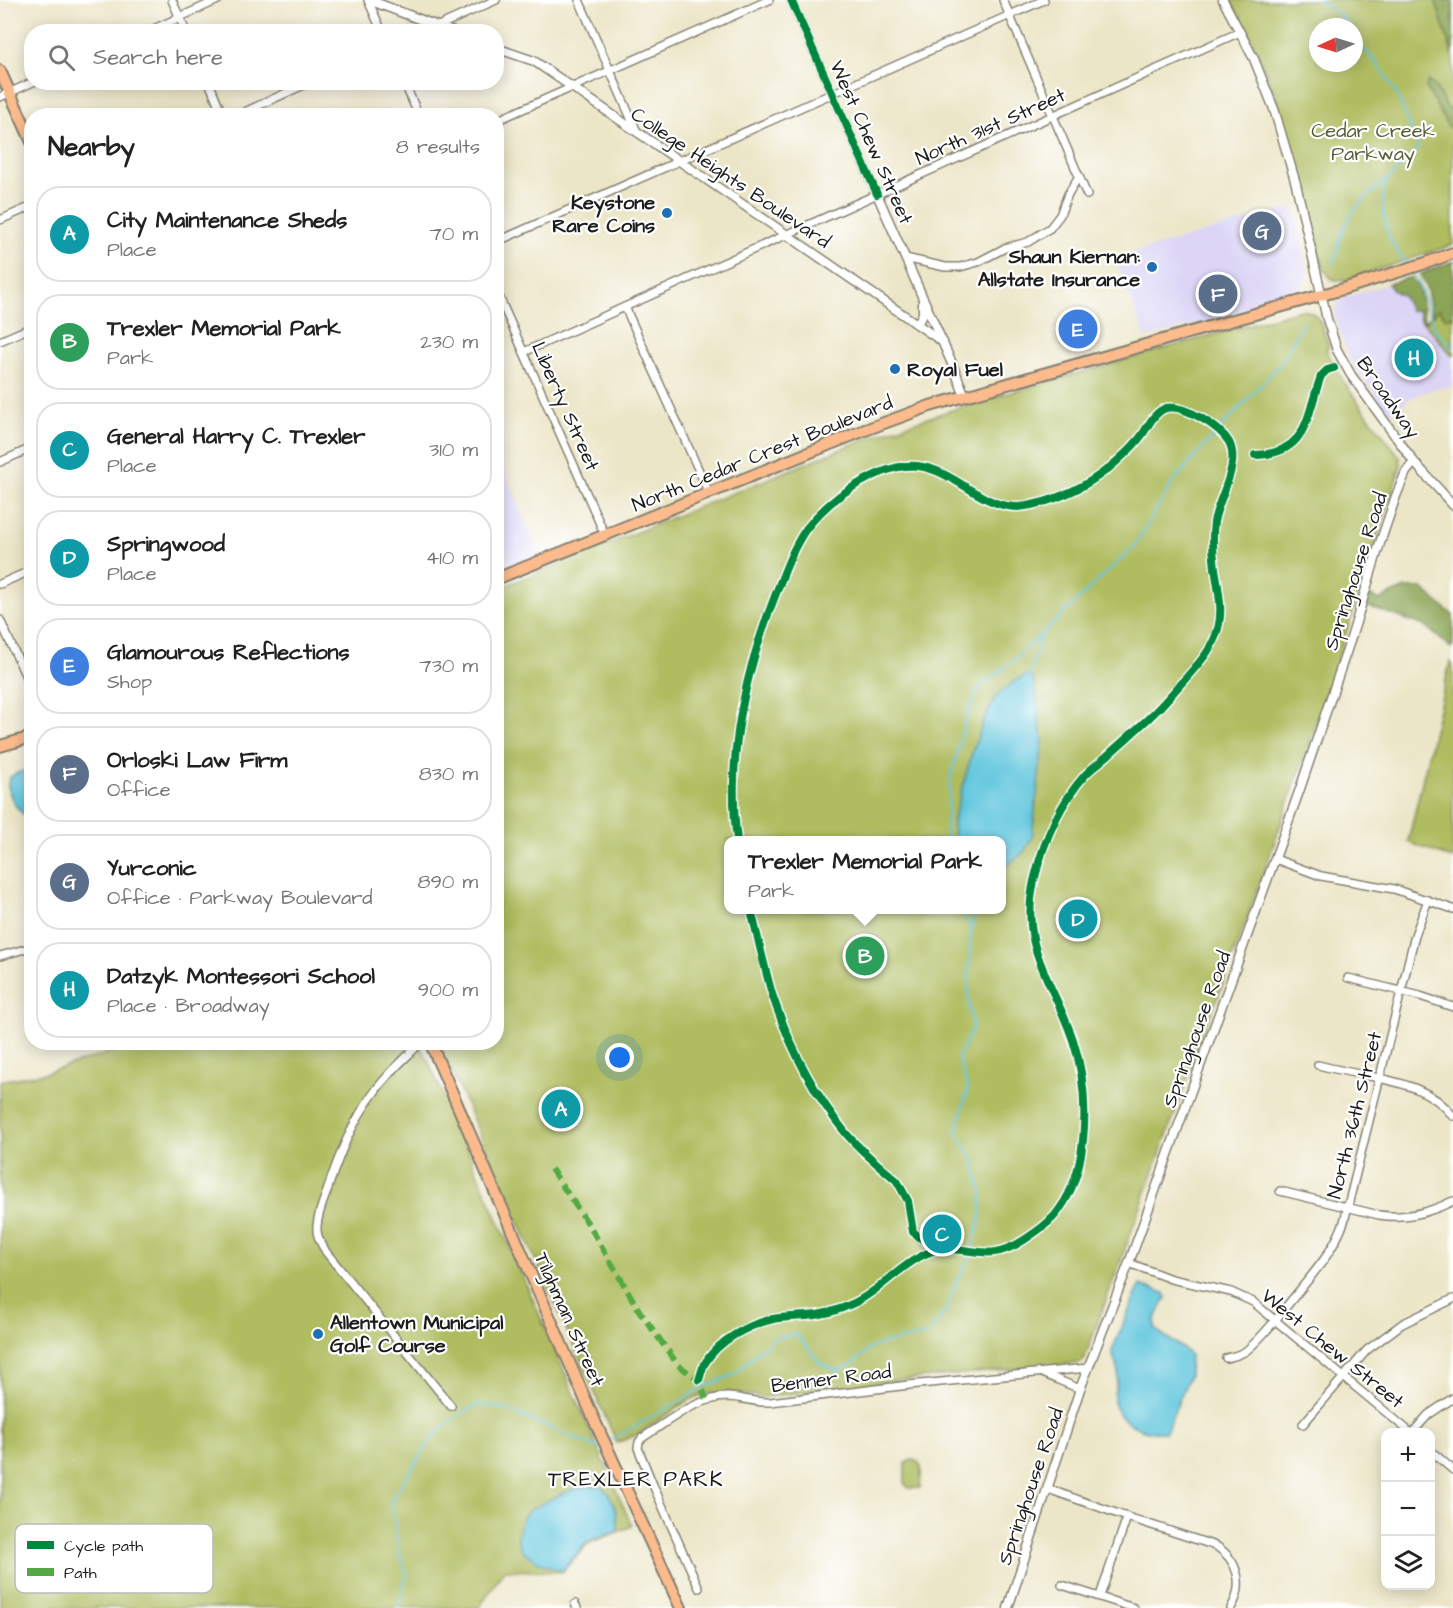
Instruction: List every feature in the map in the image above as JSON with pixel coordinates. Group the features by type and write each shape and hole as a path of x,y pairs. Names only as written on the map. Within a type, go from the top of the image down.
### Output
{"main road":[{"path":"0,72 5,95 24,128"},
{"name":"North Cedar Crest Boulevard","path":"504,576 930,406 1322,295 1453,253"},
{"path":"0,746 24,739"},
{"name":"Tilghman Street","path":"433,1050 596,1424 681,1608"}],"street":[{"path":"172,0 183,24"},
{"path":"165,24 218,0"},
{"path":"368,0 433,24"},
{"path":"368,0 378,24"},
{"path":"442,24 496,0"},
{"path":"579,0 637,132"},
{"path":"504,117 769,0"},
{"name":"West Chew Street","path":"791,0 965,396"},
{"path":"1003,0 1087,195"},
{"path":"504,238 1044,0"},
{"name":"Broadway","path":"1223,0 1266,88 1299,195 1331,333 1345,365 1414,462 1453,505"},
{"name":"North 31st Street","path":"524,352 1240,32"},
{"name":"College Heights Boulevard","path":"504,51 534,61 943,342"},
{"path":"5,95 24,86"},
{"path":"212,90 219,108"},
{"path":"253,108 293,90"},
{"path":"408,90 415,108"},
{"path":"905,258 945,267 960,267 978,262 1005,248 1028,243 1050,228 1060,215 1068,194 1079,176"},
{"path":"0,220 24,210"},
{"path":"917,324 923,314 923,297"},
{"path":"625,307 709,493"},
{"name":"Liberty Street","path":"504,308 605,535"},
{"path":"0,341 24,330"},
{"path":"0,462 24,451"},
{"name":"Springhouse Road","path":"1008,1608 1080,1389 1129,1263 1275,859 1352,635 1396,496 1406,472 1414,462"},
{"path":"0,584 24,574"},
{"path":"0,620 24,672"},
{"path":"1275,859 1321,876 1387,887 1453,909"},
{"name":"North 36th Street","path":"1226,1358 1246,1351 1275,1320 1334,1246 1348,1207 1415,935 1428,900"},
{"path":"0,956 24,949"},
{"path":"1348,978 1420,996 1453,1007"},
{"path":"414,1050 378,1088 356,1120 332,1175 318,1217 317,1234 326,1252 452,1406"},
{"path":"1318,1065 1380,1078 1422,1090 1442,1104 1453,1116"},
{"path":"1280,1191 1379,1215 1420,1215 1453,1202"},
{"name":"West Chew Street","path":"1129,1263 1171,1279 1231,1292 1253,1302 1407,1428"},
{"path":"1303,1424 1343,1376 1383,1336 1421,1313 1453,1299"},
{"name":"Benner Road","path":"699,1588 639,1453 642,1438 695,1404 729,1397 763,1403 909,1385 1088,1368"},
{"name":"Benner Road","path":"1041,1374 1080,1389"},
{"path":"1416,1428 1438,1406 1453,1398"},
{"path":"1435,1454 1453,1470"},
{"path":"1048,1489 1216,1546 1235,1565 1239,1582 1236,1598 1231,1608"},
{"path":"1100,1596 1127,1517"},
{"path":"1062,1585 1134,1608"}],"shaded area":[{"path":"1294,207 1307,270 1306,279 1300,291 1196,325 1146,338 1115,258"},
{"path":"1388,284 1418,310 1420,319 1453,356 1453,384 1413,397 1389,414 1350,360 1335,319 1336,307 1343,298"},
{"path":"504,468 539,555 504,569"}],"green space":[{"name":"Cedar Creek Parkway","path":"1230,0 1453,0 1453,245 1343,281 1332,279 1324,270 1276,98 1256,49"},
{"path":"1435,0 1453,0 1453,53 1452,53"},
{"path":"1428,81 1436,87 1445,105 1453,112 1453,130 1448,126 1426,87"},
{"path":"1453,261 1453,315 1446,319 1439,309 1432,316 1427,290 1420,274"},
{"path":"1411,277 1420,293 1424,323 1420,319 1418,310 1410,311 1403,296 1388,284"},
{"path":"1439,308 1446,319 1453,315 1453,356 1424,323"},
{"path":"1300,310 1313,313 1317,317 1323,328 1329,347 1326,349 1333,364 1360,405 1400,457 1401,465 1317,722 1265,869 1084,1360 1080,1363 910,1379 763,1397 729,1392 705,1394 689,1400 638,1434 617,1443 442,1050 504,1050 504,586 873,436 973,403"},
{"path":"1405,588 1421,588 1453,615 1453,645 1451,648 1425,626 1367,606 1369,595 1379,600"},
{"path":"1450,662 1453,665 1453,859 1408,842"},
{"name":"Allentown Municipal Golf Course","path":"118,1050 422,1050 632,1526 588,1544 562,1572 504,1570 479,1608 0,1608 0,1081 45,1073"},
{"path":"912,1460 919,1463 921,1467 920,1488 908,1488 905,1484 905,1463"}],"water":[{"path":"1027,675 1032,677 1043,740 1032,838 1023,853 1006,866 1006,836 954,836 953,820 983,722 996,696"},
{"path":"24,771 24,814 15,805 9,791 9,779"},
{"path":"1140,1285 1165,1293 1166,1298 1155,1320 1155,1328 1190,1355 1189,1376 1166,1432 1148,1431 1131,1424 1124,1419 1115,1405 1114,1393 1118,1376 1112,1350"},
{"path":"590,1486 600,1487 609,1494 616,1512 618,1530 588,1541 563,1570 538,1562 526,1554 519,1545 518,1538 522,1520 529,1511 567,1492"}],"waterway":[{"path":"1318,0 1342,18"},
{"path":"1363,48 1376,62 1398,96 1412,132 1417,138 1418,146 1415,154 1387,180 1383,192 1386,226 1391,241 1407,266"},
{"path":"1334,264 1337,249 1350,216 1365,198 1386,180"},
{"path":"1412,273 1418,281 1435,329 1453,348"},
{"path":"946,836 950,779 967,716 980,686 1011,663 1135,546 1172,483 1282,362 1303,322"},
{"path":"1029,678 1041,635"},
{"path":"609,1441 702,1388 735,1374 776,1337 797,1335 821,1364 837,1371 850,1366 872,1347 928,1335 947,1309 954,1287 970,1257 981,1216 982,1192 974,1160 956,1132 968,1088 958,1058 973,1027 968,998 971,930 964,914"},
{"path":"971,930 975,914"},
{"path":"398,1608 407,1574 399,1552 391,1500 436,1433 462,1413 480,1404 508,1410 596,1447 601,1445"}],"marked path":[{"path":"551,1169 589,1225 640,1312 678,1365 699,1380 706,1399"}],"cycle path":[{"path":"791,0 877,194"},
{"path":"1255,455 1286,448 1295,440 1308,419 1321,376 1327,370 1334,368"},
{"path":"737,836 734,809 736,747 755,655 775,596 797,545 806,529 836,499 871,477 906,466 936,471 989,500 1003,505 1017,507 1044,502 1082,486 1100,475 1130,449 1155,416 1166,408 1182,410 1201,418 1218,430 1229,442 1232,451 1231,471 1213,528 1220,608 1219,624 1214,639 1200,662 1163,704 1089,771 1076,786 1053,824 1034,881 1031,905 1034,945 1073,1040 1082,1081 1084,1104 1082,1150 1077,1172 1069,1192 1052,1219 1016,1245 995,1252 938,1248 913,1232 908,1201 897,1181 844,1131 832,1116 802,1066 772,994 752,914"},
{"path":"699,1380 704,1365 718,1347 744,1329 773,1319 818,1315 842,1308 876,1290 916,1259 939,1249"}],"place":[{"name":"Keystone Rare Coins","path":"667,213"},
{"name":"Yurconic","path":"1262,231"},
{"name":"Shaun Kiernan: Allstate Insurance","path":"1152,267"},
{"name":"Orloski Law Firm","path":"1218,294"},
{"name":"Glamourous Reflections","path":"1078,329"},
{"name":"Datzyk Montessori School","path":"1414,358"},
{"name":"Royal Fuel","path":"895,369"},
{"name":"Springwood","path":"1078,919"},
{"name":"Trexler Memorial Park","path":"865,956"},
{"name":"City Maintenance Sheds","path":"561,1109"},
{"name":"General Harry C. Trexler","path":"942,1234"},
{"name":"Allentown Municipal Golf Course","path":"318,1334"}],"district":[{"name":"TREXLER PARK","path":"636,1479"}]}
